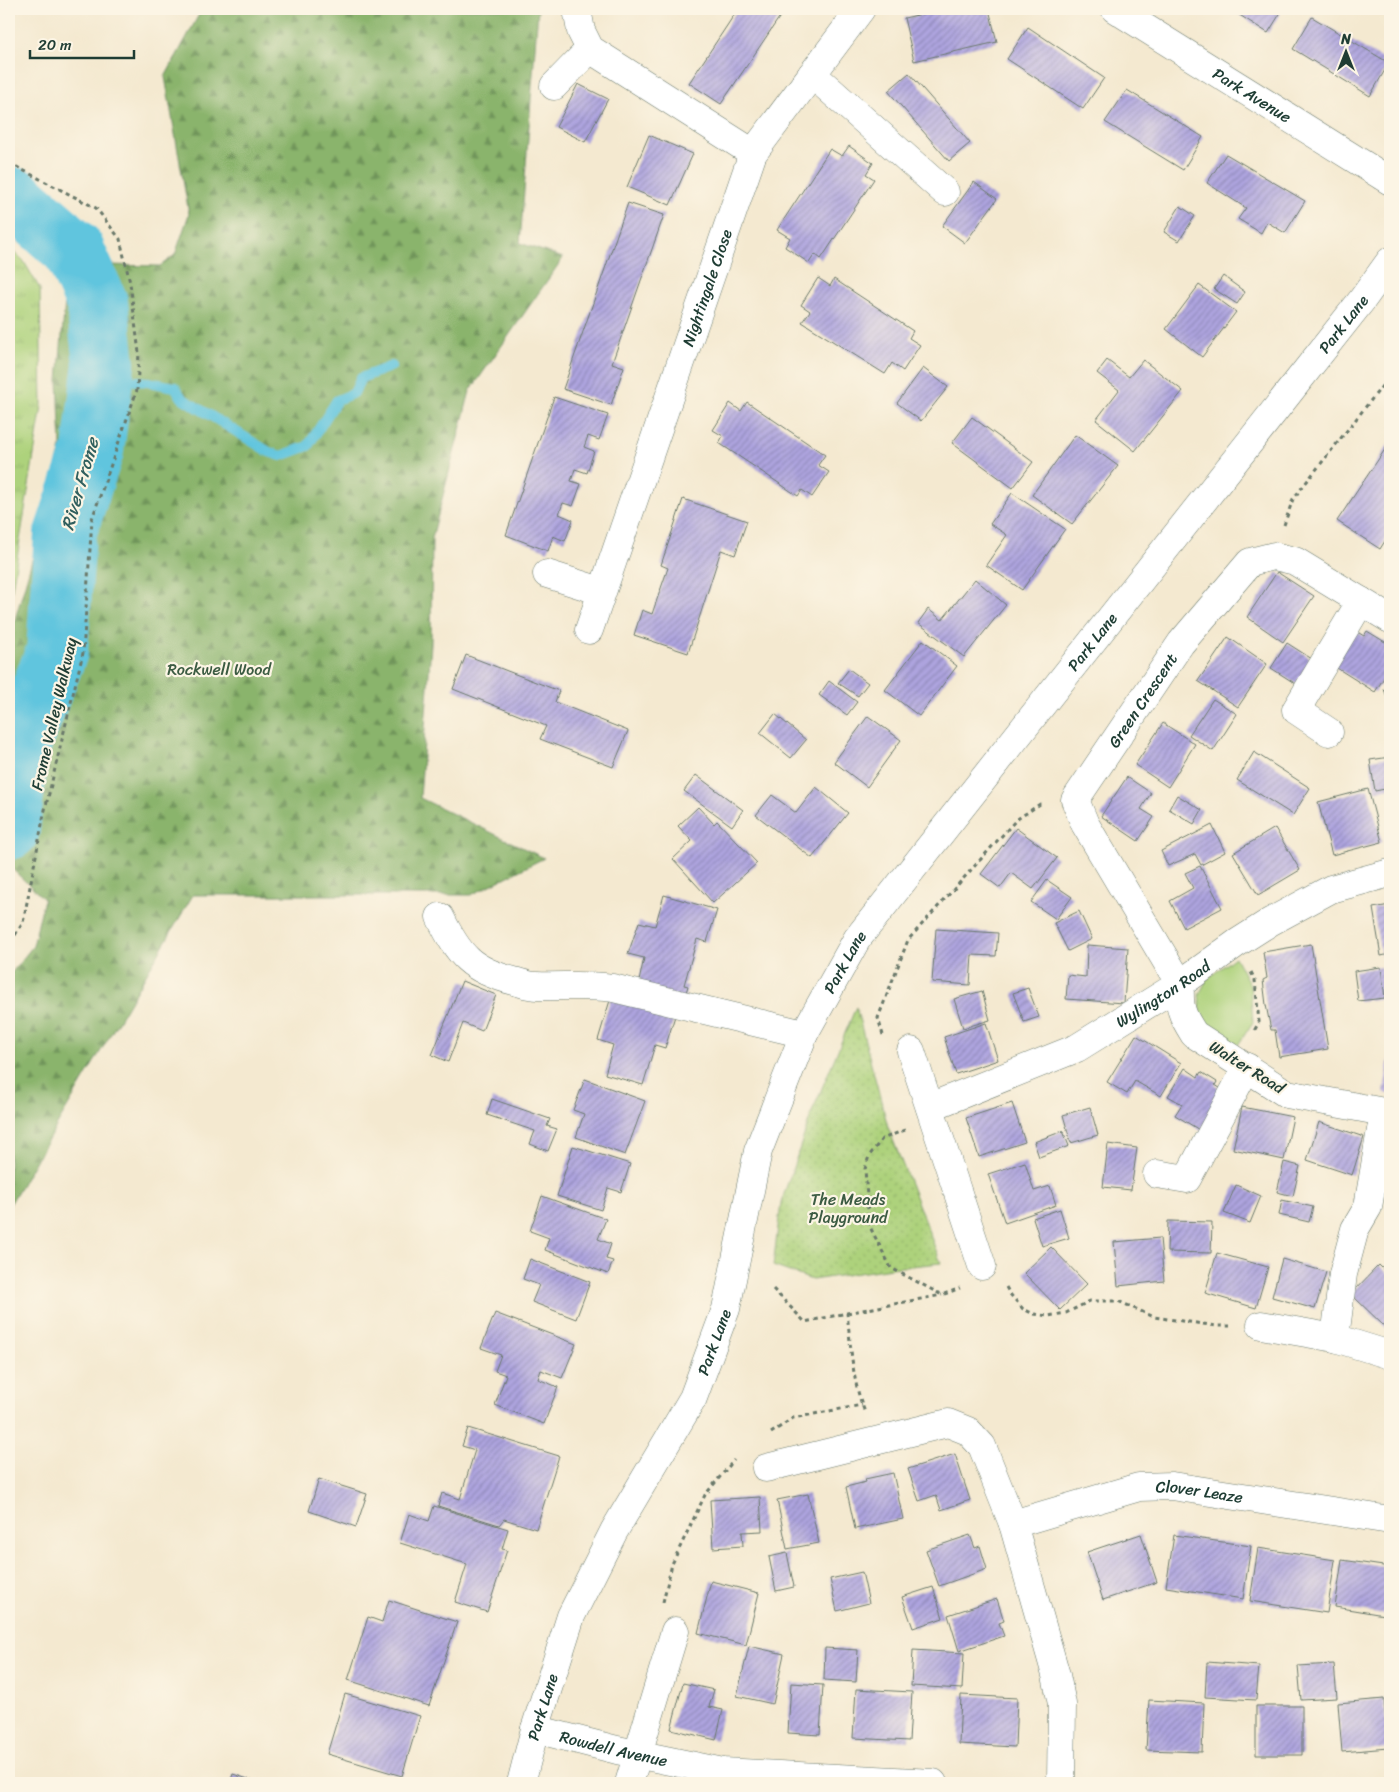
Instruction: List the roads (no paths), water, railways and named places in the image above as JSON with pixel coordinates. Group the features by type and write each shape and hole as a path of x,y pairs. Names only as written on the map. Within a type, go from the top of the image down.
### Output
{"street":[{"path":"577,9 581,32 590,49 753,153"},
{"name":"Nightingale Close","path":"589,630 753,153 861,9"},
{"name":"Park Avenue","path":"1116,9 1390,182"},
{"path":"554,86 590,49"},
{"path":"812,74 945,192"},
{"name":"Park Lane","path":"521,1783 535,1729 571,1616 614,1531 694,1398 726,1309 758,1151 804,1034 858,939 1362,300 1390,261"},
{"name":"Green Crescent","path":"1180,984 1085,824 1075,800 1181,643 1250,562 1274,556 1295,561 1361,601"},
{"path":"547,574 601,591"},
{"path":"1329,732 1296,710 1361,601 1390,619"},
{"name":"Wylington Road","path":"930,1107 1076,1048 1180,984 1237,942 1270,922 1331,889 1390,873"},
{"path":"440,917 453,943 470,963 500,977 534,986 595,985 613,988 804,1034"},
{"name":"Walter Road","path":"1180,984 1180,1006 1185,1020 1194,1034 1287,1094 1387,1113 1368,1207 1356,1228 1342,1274 1335,1338"},
{"path":"911,1051 982,1266"},
{"path":"1156,1174 1187,1179 1242,1064"},
{"path":"1261,1325 1335,1338 1390,1355"},
{"path":"766,1468 948,1423 968,1431 982,1446 1013,1524 1056,1675 1062,1704 1062,1783"},
{"name":"Clover Leaze","path":"1013,1524 1138,1487 1172,1486 1390,1520"},
{"path":"629,1783 675,1631"},
{"name":"Rowdell Avenue","path":"535,1729 637,1754 723,1772 933,1783"}],"waterway":[{"name":"River Frome","path":"9,197 16,199 73,249 97,303 104,364 93,450 65,534 57,651 18,750 9,829"},
{"path":"102,378 148,382 175,387 182,398 269,452 281,456 308,446 337,400 354,393 361,378 392,366"}],"park label":[{"name":"Rockwell Wood","path":"219,669"},
{"name":"The Meads Playground","path":"848,1208"}]}
